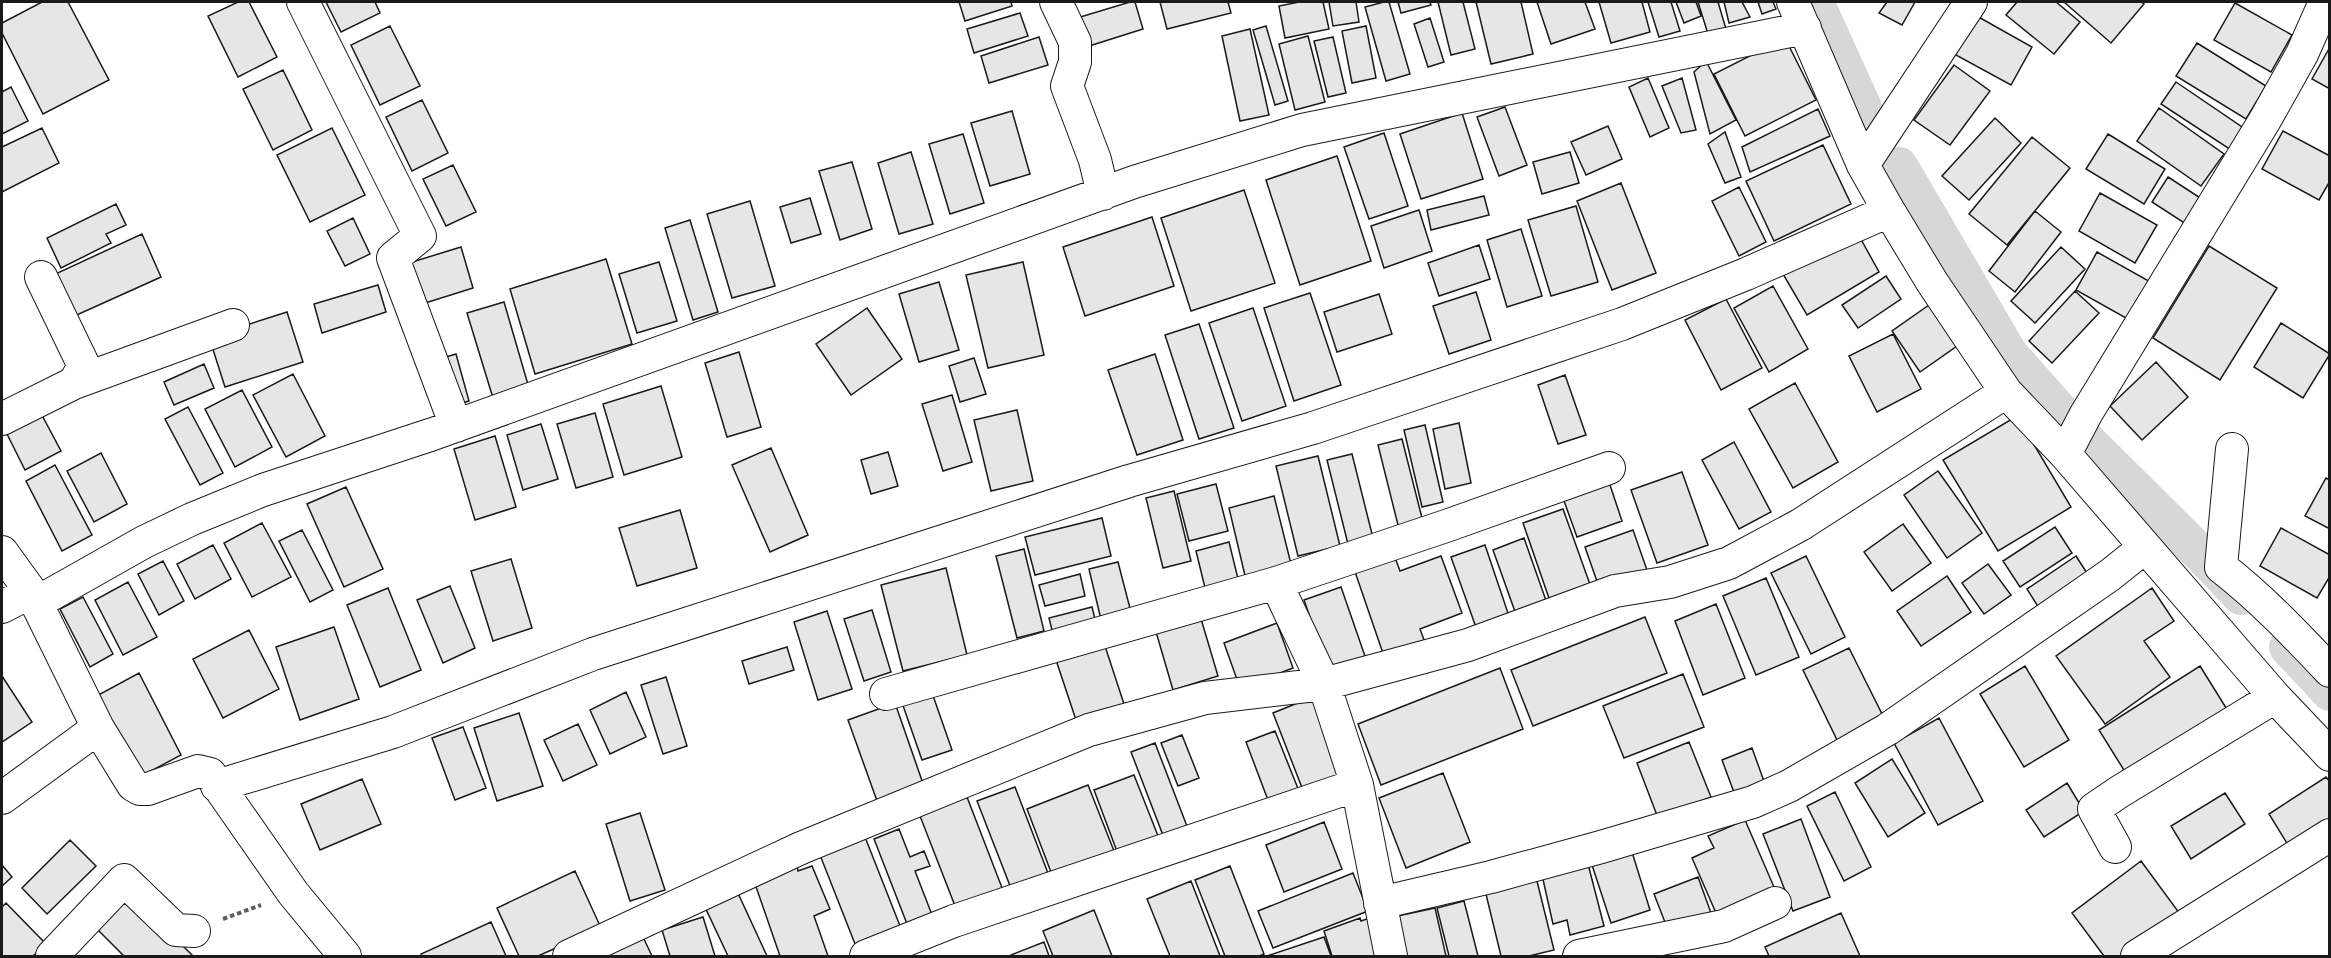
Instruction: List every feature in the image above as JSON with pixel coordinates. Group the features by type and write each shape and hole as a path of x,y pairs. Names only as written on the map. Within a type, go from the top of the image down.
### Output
{"street":[{"path":"303,2 420,236 393,258 456,426"},
{"path":"1056,2 1075,42 1075,62 1067,86 1095,160 1102,194"},
{"path":"1863,165 1971,2"},
{"path":"2065,454 2086,414 2265,120 2302,54 2325,2"},
{"path":"2,608 33,597 192,519 262,490 456,426 1134,182 1302,130 1799,15 1863,165 1888,211 1932,282 2006,392 2065,454 2145,547 2179,579 2275,697 2330,756"},
{"path":"217,786 393,732 627,642 1118,484 1313,428 1622,324 1746,274 1888,211"},
{"path":"41,277 84,366 74,383"},
{"path":"2,419 74,383 233,325"},
{"path":"569,957 801,848 1089,730 1205,698 1324,684 1468,645 1615,591 1670,582 1729,563 1800,525 2006,392"},
{"path":"2221,567 2232,449"},
{"path":"886,694 1276,582 1446,526 1609,468"},
{"path":"1380,903 1491,877 1590,850 1753,802 1789,786 1888,729 2110,575 2145,547"},
{"path":"2,552 33,597 98,728 133,785 140,789 148,789 198,771 210,774 293,893 344,956"},
{"path":"2179,579 2221,567"},
{"path":"2221,567 2326,656"},
{"path":"1276,582 1324,684 1357,785 1390,957"},
{"path":"2115,847 2094,809 2275,697"},
{"path":"2,798 98,728"},
{"path":"866,957 954,921 1357,785"},
{"path":"2137,957 2330,835"},
{"path":"52,957 124,880 176,930 194,931"},
{"path":"1580,957 1724,926 1775,903"}],"path":[{"path":"194,931 293,893"}],"building":[{"path":"42,2 68,2 109,80 43,114 2,33 2,23"},
{"path":"238,2 249,2 277,57 238,77 208,16"},
{"path":"326,2 375,2 380,13 341,32"},
{"path":"959,2 1011,2 1012,6 965,21"},
{"path":"1135,2 1143,29 1086,47 1077,18"},
{"path":"1160,2 1228,2 1231,13 1167,29"},
{"path":"1299,2 1323,2 1329,29 1285,38 1279,6"},
{"path":"1329,2 1356,2 1359,22 1333,26"},
{"path":"1389,2 1410,74 1386,81 1365,7"},
{"path":"1398,2 1430,2 1431,5 1401,13"},
{"path":"1438,2 1463,2 1475,49 1451,55"},
{"path":"1476,2 1521,2 1533,54 1491,64"},
{"path":"1537,2 1585,2 1595,29 1551,44"},
{"path":"1599,2 1642,2 1650,32 1611,43"},
{"path":"1648,2 1671,2 1680,31 1659,37"},
{"path":"1676,2 1696,2 1701,16 1684,23"},
{"path":"1698,2 1718,2 1726,29 1708,34"},
{"path":"1724,2 1742,2 1750,17 1729,23"},
{"path":"1758,2 1773,2 1776,9 1762,14"},
{"path":"1887,2 1915,2 1902,25 1879,13"},
{"path":"2017,2 2056,2 2080,22 2054,54 2006,15"},
{"path":"2064,2 2141,2 2144,4 2111,43"},
{"path":"2235,3 2292,35 2271,72 2214,40"},
{"path":"1020,13 1028,36 974,53 967,29"},
{"path":"1975,15 2032,47 2011,85 1954,54"},
{"path":"1430,18 1444,62 1428,67 1414,24"},
{"path":"390,26 420,86 380,105 351,45"},
{"path":"1266,26 1288,101 1275,105 1253,30"},
{"path":"1366,26 1376,78 1352,83 1342,31"},
{"path":"1250,29 1269,115 1240,121 1222,36"},
{"path":"1308,36 1325,102 1295,110 1279,44"},
{"path":"1039,37 1048,65 989,83 981,56"},
{"path":"1333,37 1346,93 1328,97 1314,41"},
{"path":"1785,38 1816,100 1745,136 1714,74"},
{"path":"2197,43 2266,86 2246,119 2176,76"},
{"path":"2330,47 2330,89 2312,79"},
{"path":"1706,61 1736,120 1710,134 1694,72"},
{"path":"1954,65 1990,91 1950,145 1914,120"},
{"path":"283,70 312,130 273,150 243,89"},
{"path":"1648,78 1669,128 1650,137 1629,87"},
{"path":"1682,78 1696,130 1681,133 1662,86"},
{"path":"2176,82 2245,129 2231,150 2161,104"},
{"path":"11,87 28,121 2,134 2,92"},
{"path":"422,100 448,153 412,171 386,117"},
{"path":"1505,107 1527,165 1499,176 1477,117"},
{"path":"2159,108 2224,154 2201,186 2137,141"},
{"path":"1818,109 1830,136 1750,172 1742,147"},
{"path":"1012,111 1030,174 990,186 971,123"},
{"path":"1462,113 1483,179 1421,199 1400,134"},
{"path":"1995,118 2021,143 1969,200 1942,176"},
{"path":"1608,126 1622,159 1586,175 1571,142"},
{"path":"42,128 59,163 2,192 2,147"},
{"path":"332,128 365,195 310,222 277,155"},
{"path":"2283,131 2330,156 2330,181 2319,200 2262,169"},
{"path":"1725,132 1741,177 1725,183 1708,144"},
{"path":"1384,133 1408,206 1369,219 1344,147"},
{"path":"963,134 984,203 950,214 929,144"},
{"path":"2108,134 2165,169 2144,204 2086,169"},
{"path":"2032,137 2070,168 2007,245 1969,214"},
{"path":"1823,145 1851,204 1774,241 1746,181"},
{"path":"911,152 933,224 899,234 878,163"},
{"path":"1570,152 1579,183 1542,194 1533,162"},
{"path":"1337,156 1371,261 1300,285 1266,180"},
{"path":"852,162 872,229 840,240 819,171"},
{"path":"453,165 476,212 446,226 423,179"},
{"path":"2168,177 2205,201 2189,226 2152,202"},
{"path":"1621,183 1656,273 1612,290 1577,201"},
{"path":"1739,187 1766,242 1739,256 1712,201"},
{"path":"1244,190 1275,283 1191,311 1161,218"},
{"path":"2100,193 2157,225 2135,263 2079,231"},
{"path":"1484,196 1489,215 1431,230 1427,210"},
{"path":"810,198 821,234 791,243 780,207"},
{"path":"750,201 775,286 732,298 707,214"},
{"path":"116,204 126,225 106,234 111,243 61,268 47,238"},
{"path":"1576,206 1598,282 1551,296 1528,220"},
{"path":"1419,210 1432,251 1384,268 1371,226"},
{"path":"2035,211 2061,232 2015,292 1989,271"},
{"path":"1152,217 1174,286 1085,316 1063,247"},
{"path":"353,218 370,254 345,266 327,231"},
{"path":"690,220 718,312 693,320 665,228"},
{"path":"1521,229 1542,296 1507,307 1487,240"},
{"path":"1857,232 1879,272 1807,315 1783,274"},
{"path":"142,234 161,277 70,318 51,276"},
{"path":"1479,245 1490,279 1439,296 1428,263"},
{"path":"2209,246 2277,288 2220,380 2153,338"},
{"path":"461,247 473,288 422,304 409,263"},
{"path":"2061,247 2085,269 2035,323 2011,301"},
{"path":"2097,252 2154,284 2133,322 2076,290"},
{"path":"606,259 632,344 535,374 510,289"},
{"path":"659,262 677,321 637,333 619,274"},
{"path":"1023,262 1044,355 988,368 966,275"},
{"path":"1886,276 1901,299 1858,328 1842,305"},
{"path":"939,282 959,350 919,362 899,294"},
{"path":"378,285 386,312 322,333 314,304"},
{"path":"1773,286 1808,349 1769,372 1734,308"},
{"path":"2075,291 2099,313 2052,363 2029,341"},
{"path":"1476,292 1491,340 1449,354 1433,306"},
{"path":"1310,293 1341,385 1294,401 1264,308"},
{"path":"1379,294 1392,334 1337,352 1324,312"},
{"path":"1726,299 1762,368 1721,390 1685,320"},
{"path":"504,302 529,388 493,398 467,313"},
{"path":"1929,305 1957,346 1920,372 1892,331"},
{"path":"867,308 902,359 851,395 816,344"},
{"path":"1253,308 1286,406 1242,421 1209,323"},
{"path":"287,312 303,362 225,387 209,337"},
{"path":"2281,323 2330,354 2303,398 2254,367"},
{"path":"1199,324 1234,428 1199,439 1165,335"},
{"path":"1893,334 1921,389 1877,412 1849,356"},
{"path":"739,352 761,427 727,437 705,363"},
{"path":"456,354 469,401 452,406 439,359"},
{"path":"1155,354 1183,440 1137,455 1108,370"},
{"path":"974,358 986,394 960,402 949,366"},
{"path":"2156,362 2188,397 2142,440 2110,406"},
{"path":"204,364 214,388 174,405 164,382"},
{"path":"293,374 325,436 286,457 253,395"},
{"path":"1565,375 1586,435 1558,444 1538,385"},
{"path":"1795,383 1838,462 1793,488 1749,409"},
{"path":"661,386 682,457 624,475 603,404"},
{"path":"242,390 272,447 235,467 205,409"},
{"path":"952,395 972,462 943,471 922,404"},
{"path":"36,404 61,451 25,470 2,424"},
{"path":"188,407 223,473 200,485 165,419"},
{"path":"1017,410 1033,481 991,491 974,420"},
{"path":"595,413 613,477 576,488 557,424"},
{"path":"2017,416 2071,507 1998,551 1943,460"},
{"path":"1459,423 1471,483 1445,489 1433,429"},
{"path":"541,424 558,479 523,490 507,435"},
{"path":"1425,425 1443,502 1422,507 1404,430"},
{"path":"495,436 516,507 475,520 454,449"},
{"path":"1402,439 1424,526 1400,533 1378,445"},
{"path":"1734,442 1771,512 1739,529 1702,460"},
{"path":"771,448 808,535 770,552 732,465"},
{"path":"888,452 898,486 871,494 861,460"},
{"path":"101,453 127,504 94,522 67,471"},
{"path":"1352,454 1375,546 1350,552 1327,460"},
{"path":"1318,456 1340,546 1298,556 1276,466"},
{"path":"55,465 92,535 62,551 26,481"},
{"path":"1938,471 1982,533 1947,558 1904,495"},
{"path":"1682,472 1708,545 1657,563 1631,490"},
{"path":"2326,478 2330,480 2330,529 2305,516"},
{"path":"1609,482 1622,521 1577,537 1563,498"},
{"path":"1216,484 1228,531 1189,541 1177,494"},
{"path":"346,487 383,569 344,587 307,504"},
{"path":"1174,491 1191,561 1163,568 1146,498"},
{"path":"1274,496 1293,572 1247,584 1229,508"},
{"path":"1563,509 1592,590 1551,604 1523,523"},
{"path":"680,510 697,568 637,586 619,528"},
{"path":"1102,518 1111,556 1035,575 1025,537"},
{"path":"262,523 291,577 252,597 224,543"},
{"path":"1903,524 1931,563 1892,591 1864,552"},
{"path":"2055,527 2072,553 2020,587 2003,561"},
{"path":"2281,528 2330,555 2330,576 2317,598 2260,566"},
{"path":"302,530 333,590 310,602 279,541"},
{"path":"1633,530 1648,573 1600,590 1585,547"},
{"path":"1524,538 1549,609 1518,620 1493,550"},
{"path":"1229,542 1241,591 1208,600 1196,551"},
{"path":"213,545 231,579 195,599 177,564"},
{"path":"1485,545 1511,622 1478,633 1451,557"},
{"path":"1024,549 1044,631 1017,638 996,556"},
{"path":"1393,552 1400,571 1441,556 1462,613 1420,629 1427,648 1386,662 1353,566"},
{"path":"1806,556 1845,637 1811,654 1771,573"},
{"path":"2076,556 2094,584 2044,616 2027,589"},
{"path":"511,559 532,628 493,641 471,571"},
{"path":"163,561 184,601 159,615 138,574"},
{"path":"1118,562 1133,620 1103,628 1089,569"},
{"path":"1988,564 2011,595 1984,614 1962,583"},
{"path":"946,568 967,655 903,671 881,585"},
{"path":"1080,574 1085,596 1045,606 1039,585"},
{"path":"1947,576 1971,612 1921,646 1897,611"},
{"path":"1766,578 1799,657 1756,675 1723,596"},
{"path":"128,582 157,637 123,655 95,600"},
{"path":"450,586 475,648 443,663 417,600"},
{"path":"1341,587 1366,659 1329,672 1304,600"},
{"path":"388,588 421,670 380,687 347,605"},
{"path":"2152,588 2174,621 2144,641 2170,677 2105,724 2056,656"},
{"path":"83,597 113,654 90,667 60,609"},
{"path":"1716,604 1745,678 1703,695 1675,621"},
{"path":"1092,607 1096,623 1053,634 1049,618"},
{"path":"872,610 891,672 864,681 844,619"},
{"path":"827,611 852,689 818,700 794,622"},
{"path":"1199,612 1218,676 1173,690 1154,625"},
{"path":"1645,617 1667,673 1533,726 1511,670"},
{"path":"1277,623 1293,668 1240,688 1224,643"},
{"path":"334,627 359,699 300,720 276,647"},
{"path":"249,630 279,689 223,718 193,659"},
{"path":"1103,640 1125,707 1077,723 1055,657"},
{"path":"787,647 794,670 749,684 742,661"},
{"path":"1849,648 1886,722 1840,746 1803,670"},
{"path":"2025,666 2069,740 2024,767 1980,694"},
{"path":"2200,666 2233,719 2132,783 2099,730"},
{"path":"1500,668 1523,729 1381,785 1358,724"},
{"path":"139,673 181,755 134,780 91,699"},
{"path":"1683,674 1704,727 1624,758 1603,706"},
{"path":"2,676 32,722 2,742"},
{"path":"666,677 687,746 663,754 641,685"},
{"path":"930,687 952,750 922,760 900,697"},
{"path":"626,692 646,737 610,754 590,710"},
{"path":"1315,696 1348,781 1306,798 1273,713"},
{"path":"895,703 927,795 881,812 848,720"},
{"path":"519,713 543,786 497,801 474,728"},
{"path":"1939,718 1983,801 1938,825 1894,743"},
{"path":"578,724 597,765 563,781 544,740"},
{"path":"463,727 486,788 455,800 432,738"},
{"path":"1275,731 1301,796 1271,808 1246,742"},
{"path":"1182,735 1199,778 1178,786 1161,743"},
{"path":"1689,742 1711,797 1658,818 1637,763"},
{"path":"1155,743 1190,834 1166,843 1131,752"},
{"path":"1752,748 1765,784 1735,795 1722,760"},
{"path":"1892,759 1925,813 1888,837 1855,783"},
{"path":"1443,773 1470,842 1406,868 1379,798"},
{"path":"1134,775 1162,846 1121,862 1094,790"},
{"path":"2326,777 2330,782 2330,830 2293,853 2269,814"},
{"path":"362,779 381,824 320,850 301,804"},
{"path":"2067,783 2084,811 2044,837 2026,810"},
{"path":"1088,785 1116,856 1054,880 1027,809"},
{"path":"1015,787 1051,881 1014,896 977,801"},
{"path":"1835,792 1871,867 1844,881 1807,806"},
{"path":"2225,793 2245,824 2191,859 2171,826"},
{"path":"967,797 1004,893 957,911 920,816"},
{"path":"640,813 665,890 630,901 606,824"},
{"path":"1801,819 1830,897 1793,911 1763,834"},
{"path":"1745,820 1774,887 1716,913 1692,858 1714,848 1708,836"},
{"path":"1324,822 1342,869 1284,892 1266,845"},
{"path":"899,829 910,857 924,851 930,866 915,871 934,920 909,929 874,839"},
{"path":"865,837 904,936 859,954 820,855"},
{"path":"70,840 96,866 47,914 22,888"},
{"path":"1632,852 1650,910 1611,923 1592,865"},
{"path":"2141,861 2180,914 2124,956 2104,956 2072,913"},
{"path":"796,862 798,871 812,866 830,909 814,916 828,956 780,956 753,878"},
{"path":"1588,864 1604,926 1570,935 1567,920 1553,924 1542,875"},
{"path":"2,865 12,877 2,886"},
{"path":"1230,866 1264,954 1259,956 1225,956 1195,880"},
{"path":"575,871 601,928 538,956 519,956 497,908"},
{"path":"1353,873 1368,911 1273,948 1258,911"},
{"path":"1535,873 1554,950 1529,956 1501,956 1484,886"},
{"path":"1698,877 1711,913 1668,930 1654,894"},
{"path":"1191,881 1220,956 1170,956 1147,899"},
{"path":"737,891 767,956 728,956 705,907"},
{"path":"129,892 193,956 124,956 95,927"},
{"path":"1464,901 1478,956 1449,956 1437,908"},
{"path":"6,903 46,944 33,956 2,956 2,907"},
{"path":"1435,908 1446,956 1402,956 1393,917"},
{"path":"1094,910 1112,956 1053,956 1043,931"},
{"path":"1841,913 1860,956 1769,956 1765,947"},
{"path":"1375,916 1375,956 1332,956 1324,931 1360,918 1361,921"},
{"path":"703,917 715,956 670,956 662,930"},
{"path":"491,922 506,956 422,956 421,954"},
{"path":"643,937 652,956 604,956"},
{"path":"1324,937 1331,956 1267,956"},
{"path":"1044,942 1049,956 1011,955"}],"waterway":[{"path":"1815,2 1864,110"},
{"path":"1899,166 2009,354 2079,433 2241,596"},
{"path":"2288,647 2330,692"}]}
